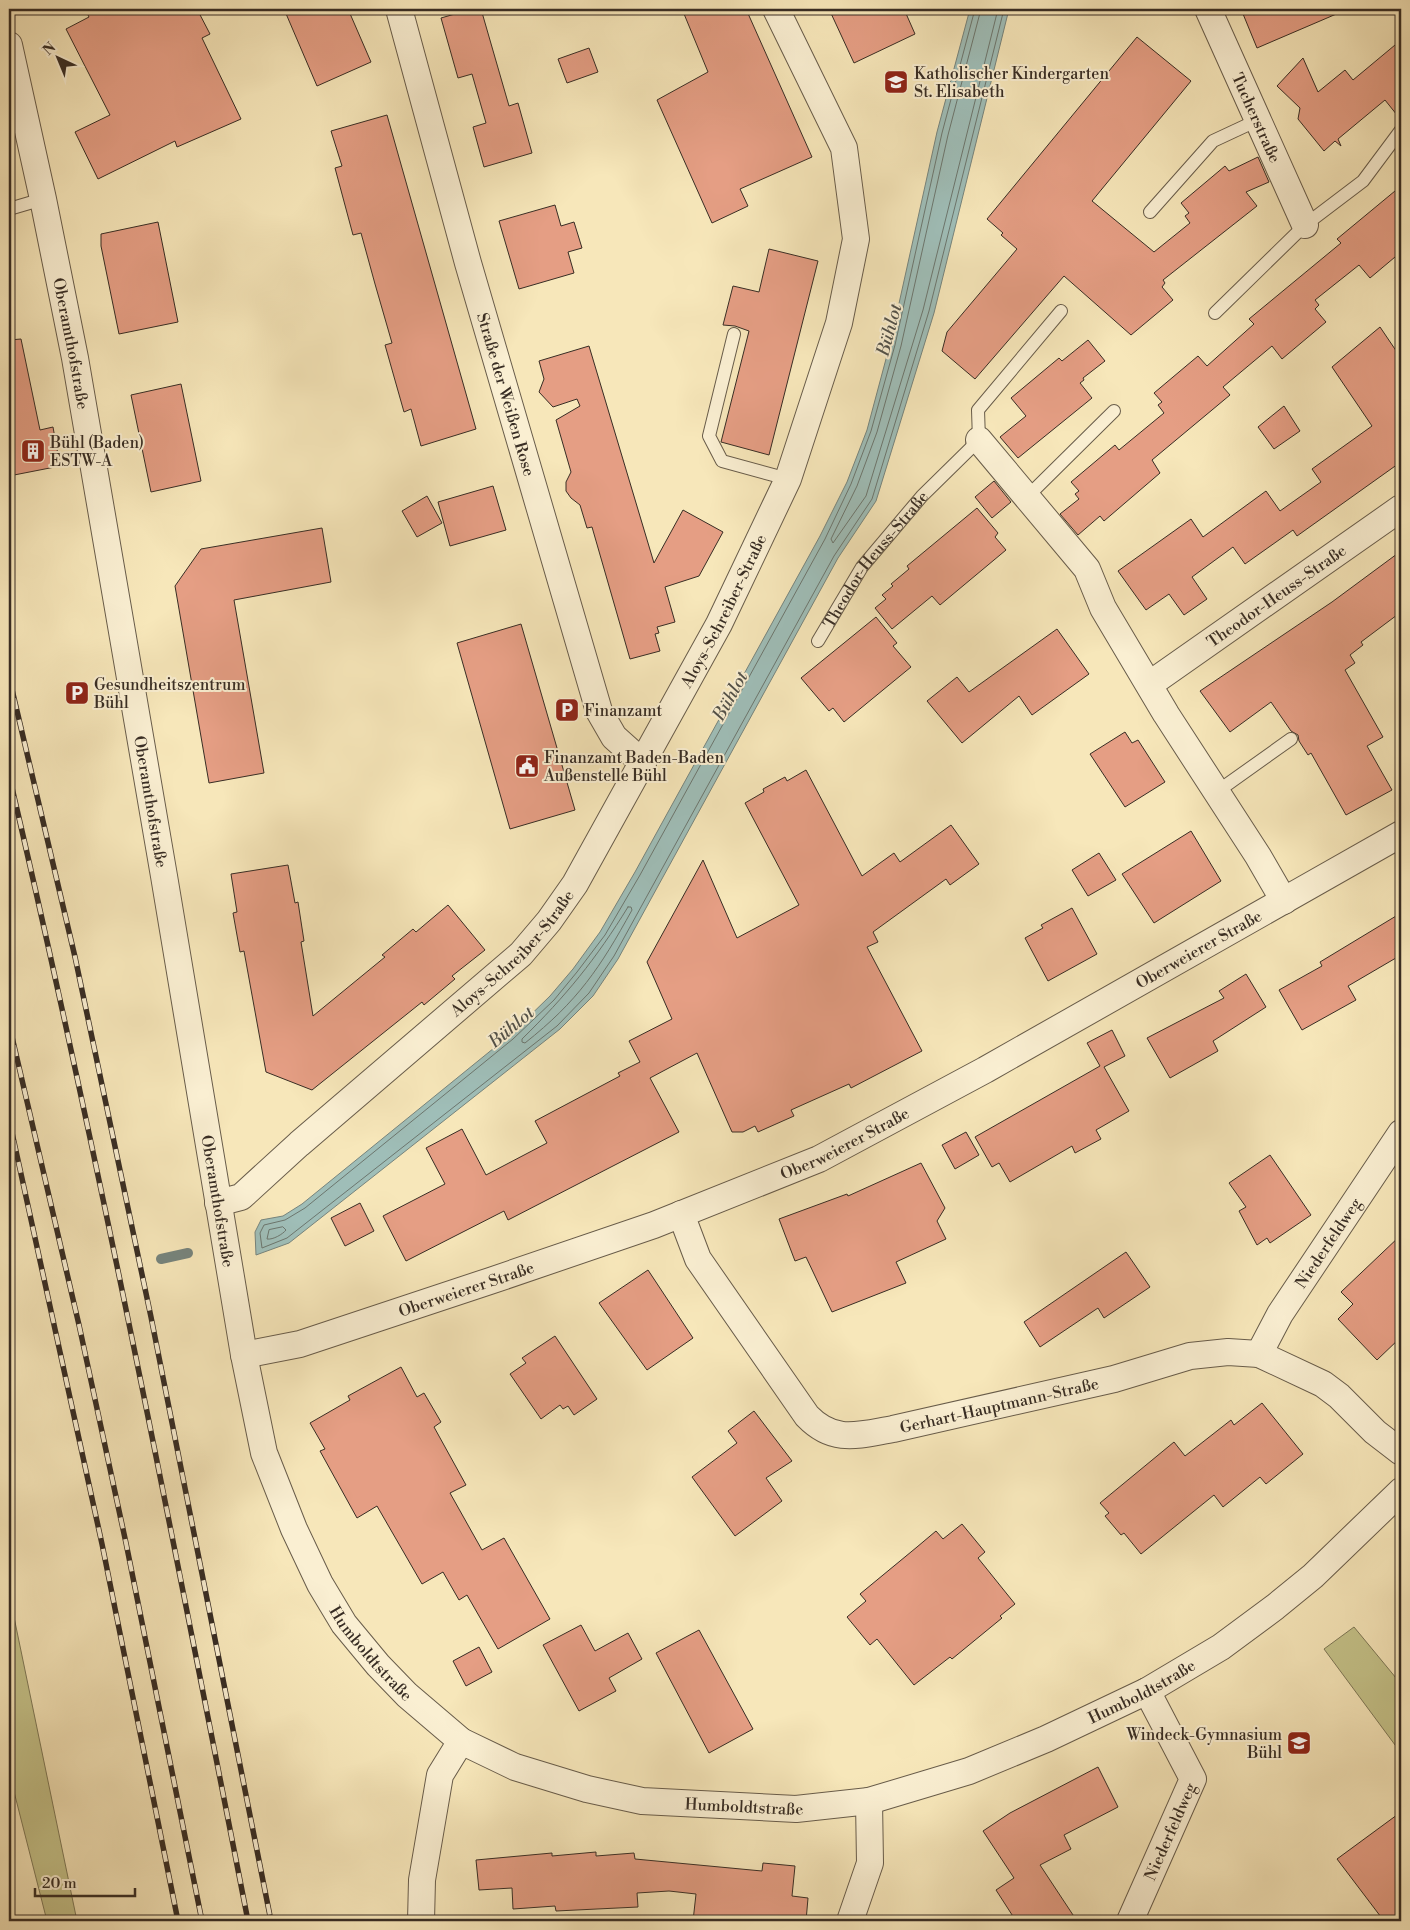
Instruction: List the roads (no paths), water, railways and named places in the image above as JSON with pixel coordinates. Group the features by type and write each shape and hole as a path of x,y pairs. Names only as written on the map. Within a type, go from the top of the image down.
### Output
{"street":[{"name":"Straße der Weißen Rose","path":"399,9 468,263 599,710 614,737 643,763"},
{"name":"Aloys-Schreiber-Straße","path":"218,1203 241,1197 299,1144 522,954 549,922 575,884 719,624 788,478 839,323 856,239 844,148 776,9"},
{"name":"Tucherstraße","path":"1208,9 1305,225"},
{"name":"Oberamthofstraße","path":"9,45 18,125 43,199 86,423 244,1355"},
{"path":"979,440 1086,569 1102,608 1150,684 1166,714 1218,791 1284,901"},
{"name":"Theodor-Heuss-Straße","path":"1150,684 1401,508"},
{"name":"Oberweierer Straße","path":"244,1355 300,1344 331,1334 680,1214 745,1190 842,1148 1401,834"},
{"name":"Niederfeldweg","path":"1259,1354 1280,1314 1401,1133"},
{"name":"Gerhart-Hauptmann-Straße","path":"680,1214 688,1236 704,1267 807,1416 817,1426 833,1434 860,1435 893,1429 1114,1379 1190,1356 1228,1352 1259,1354 1323,1384 1339,1396 1375,1432 1401,1452"},
{"name":"Humboldtstraße","path":"244,1355 264,1453 294,1529 320,1584 344,1624 378,1666 407,1695 461,1742 515,1767 586,1789 642,1800 796,1809 868,1801 969,1771 1046,1739 1147,1691 1221,1647 1314,1576 1401,1491"},
{"name":"Niederfeldweg","path":"1130,1921 1193,1780 1147,1691"},
{"path":"421,1921 422,1880 440,1776 461,1742"},
{"path":"850,1921 870,1863 868,1801"}],"lane":[{"path":"1150,212 1213,141 1258,120"},
{"path":"1215,313 1305,225 1363,181 1401,130"},
{"path":"9,209 43,199"},
{"path":"979,440 978,410 1061,311"},
{"path":"734,334 710,436 722,461 788,478"},
{"path":"1027,497 1114,411"},
{"name":"Theodor-Heuss-Straße","path":"818,641 862,567 922,496 979,440"},
{"path":"1218,791 1291,739"}],"water":[{"path":"970,9 1009,9 934,313 876,501 838,558 618,959 593,996 560,1029 289,1243 256,1255 255,1232 261,1220 283,1216 302,1204 510,1035 550,996 573,969 600,932 635,872 820,536 847,482 867,430 890,344 937,132"}],"waterway":[{"name":"Bühlot","path":"161,1259 188,1253"}],"railway":[{"path":"9,677 75,957 151,1317 271,1921"},
{"path":"9,775 104,1204 163,1490 248,1921"},
{"path":"9,1024 79,1325 126,1543 202,1921"},
{"path":"9,1119 102,1544 178,1921"}],"place":[{"name":"Katholischer Kindergarten St. Elisabeth","path":"896,82"},
{"name":"Bühl (Baden) ESTW-A","path":"33,451"},
{"name":"Gesundheitszentrum Bühl","path":"77,693"},
{"name":"Finanzamt","path":"567,710"},
{"name":"Finanzamt Baden-Baden Außenstelle Bühl","path":"527,766"},
{"name":"Windeck-Gymnasium Bühl","path":"1299,1743"}]}
